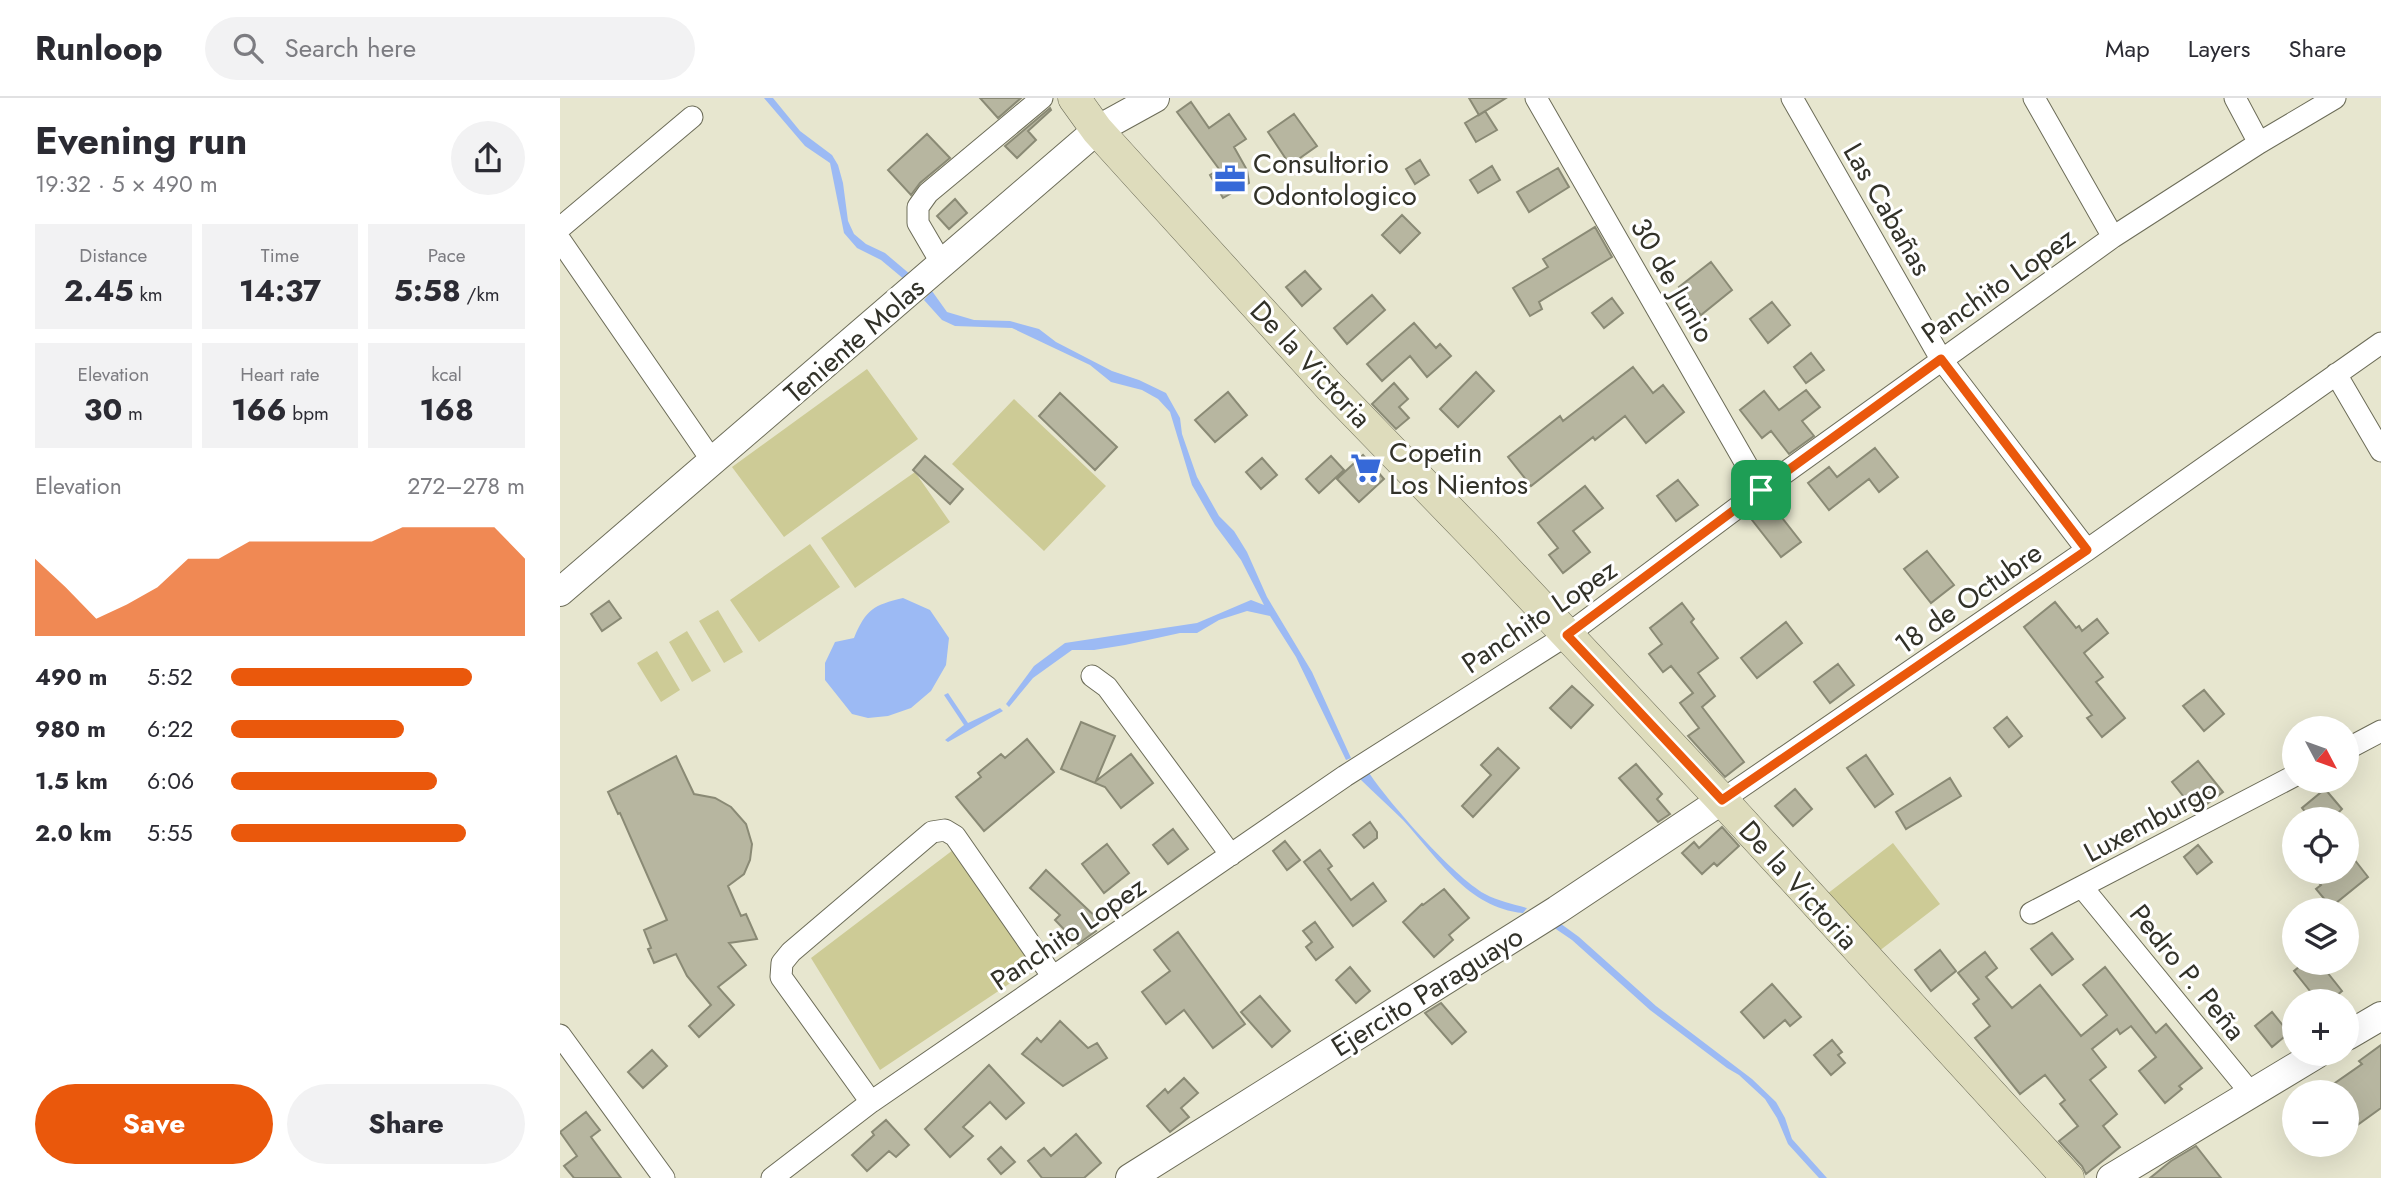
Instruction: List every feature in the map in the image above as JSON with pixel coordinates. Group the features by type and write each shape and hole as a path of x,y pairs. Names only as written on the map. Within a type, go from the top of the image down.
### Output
{"main road":[{"name":"De la Victoria","path":"1074,98 1097,130 1330,387 1722,800 2068,1178"}],"street":[{"path":"942,264 918,223 918,207 928,193 1042,98"},
{"name":"Teniente Molas","path":"560,592 1097,130 1155,98"},
{"name":"30 de Junio","path":"1536,98 1761,490"},
{"name":"Las Cabañas","path":"1792,98 1941,359 2087,550"},
{"path":"2034,98 2113,237"},
{"path":"2235,98 2259,143"},
{"name":"Panchito Lopez","path":"772,1178 871,1102 1345,776 1567,635 1761,490 2113,237 2259,143 2335,98"},
{"path":"560,228 692,117"},
{"path":"560,240 713,462"},
{"name":"18 de Octubre","path":"1722,800 2087,550 2381,343"},
{"path":"2336,374 2381,451"},
{"path":"1092,676 1107,687 1231,855"},
{"path":"2359,743 2381,731"},
{"name":"Luxemburgo","path":"2031,913 2282,782"},
{"name":"Ejercito Paraguayo","path":"1130,1178 1557,910 1722,800"},
{"path":"871,1102 781,977 782,963 791,952 932,832 945,830 956,836 1053,977"},
{"name":"Pedro P. Peña","path":"2082,887 2250,1092"},
{"path":"2359,1029 2381,1016"},
{"path":"561,1038 663,1178"},
{"path":"2111,1178 2296,1066"}],"shaded area":[{"path":"867,369 918,439 784,537 732,467"},
{"path":"1014,399 1106,486 1044,551 952,464"},
{"path":"915,472 950,522 855,588 821,538"},
{"path":"810,544 840,587 759,642 730,600"},
{"path":"718,610 743,652 724,663 699,621"},
{"path":"687,631 711,671 692,682 669,642"},
{"path":"657,651 680,690 661,702 637,663"},
{"path":"1893,843 1940,904 1874,955 1827,894"},
{"path":"953,850 1033,968 880,1070 811,958"}],"water":[{"path":"764,98 773,98 800,131 832,155 838,165 848,221 854,234 866,244 885,253 911,275 905,280 881,260 857,248 844,233 830,163 805,146"},
{"path":"932,291 947,312 974,320 1010,321 1039,329 1056,342 1112,371 1166,393 1180,418 1182,434 1197,477 1219,516 1234,531 1247,552 1267,597 1312,672 1351,758 1346,760 1296,657 1270,616 1247,611 1219,620 1197,633 1180,633 1094,650 1072,650 1033,678 1009,707 1006,704 1034,666 1065,643 1197,623 1251,600 1264,605 1241,560 1215,525 1192,485 1170,412 1158,399 1142,390 1111,382 1090,365 1012,328 955,326 942,320 924,300"},
{"path":"903,598 930,610 949,638 946,665 931,691 911,708 888,716 868,718 852,714 825,680 825,663 835,642 854,638 867,614 878,606"},
{"path":"948,693 968,723 1000,708 1003,711 948,742 945,740 964,725 944,695"},
{"path":"1369,773 1407,821 1456,872 1485,894 1527,908 1523,913 1486,902 1455,878 1403,820 1360,779"},
{"path":"1557,921 1579,937 1656,1006 1752,1079 1776,1102 1792,1139 1827,1178 1819,1178 1788,1144 1765,1099 1739,1075 1650,1010 1572,940 1550,925"}],"building":[{"path":"980,98 1021,98 998,118"},
{"path":"1469,98 1506,98 1479,115"},
{"path":"1191,102 1209,128 1229,114 1246,139 1234,147 1247,170 1249,183 1223,198 1210,175 1219,169 1177,112"},
{"path":"1050,108 1051,110 1028,131 1036,140 1017,158 1005,146"},
{"path":"1485,111 1497,130 1476,142 1465,123"},
{"path":"1294,114 1317,146 1290,165 1268,132"},
{"path":"927,134 950,158 920,183 911,195 888,170"},
{"path":"1420,160 1429,175 1415,184 1406,169"},
{"path":"1492,166 1500,180 1478,193 1470,180"},
{"path":"1558,168 1569,187 1529,212 1517,192"},
{"path":"955,199 967,213 949,229 937,216"},
{"path":"1402,215 1420,233 1400,253 1382,235"},
{"path":"1595,227 1612,257 1539,302 1542,309 1530,316 1513,288 1548,267 1543,259"},
{"path":"1711,262 1732,290 1701,315 1679,287"},
{"path":"1305,271 1321,289 1302,306 1286,287"},
{"path":"1372,295 1385,310 1347,344 1334,328"},
{"path":"1612,298 1623,313 1604,328 1592,313"},
{"path":"1772,302 1790,325 1768,343 1750,319"},
{"path":"1414,323 1436,348 1440,344 1451,356 1427,377 1410,356 1382,381 1367,364"},
{"path":"1811,353 1824,370 1806,383 1794,367"},
{"path":"1633,367 1653,393 1663,385 1684,412 1646,443 1625,416 1595,440 1593,437 1531,486 1508,457 1560,416 1563,421"},
{"path":"1476,372 1494,391 1458,427 1440,409"},
{"path":"1394,383 1408,399 1399,407 1409,418 1396,429 1372,404"},
{"path":"1806,390 1820,407 1802,421 1814,436 1789,454 1771,431 1762,438 1740,410 1764,391 1779,410"},
{"path":"1228,392 1247,415 1215,442 1195,420"},
{"path":"1060,393 1117,447 1095,470 1039,416"},
{"path":"1875,448 1898,477 1879,492 1869,479 1829,510 1808,483 1829,467 1837,477"},
{"path":"1363,455 1384,479 1359,502 1337,479"},
{"path":"925,456 963,489 950,504 913,470"},
{"path":"1331,456 1344,470 1319,493 1306,479"},
{"path":"1262,458 1277,475 1261,489 1246,472"},
{"path":"1678,480 1698,505 1676,521 1657,496"},
{"path":"1585,486 1603,508 1573,531 1590,552 1563,573 1549,555 1558,548 1538,523"},
{"path":"1772,505 1801,542 1781,557 1752,520"},
{"path":"1927,551 1954,585 1931,603 1904,569"},
{"path":"609,601 621,618 602,631 591,614"},
{"path":"2055,602 2076,628 2079,626 2082,631 2097,619 2108,633 2084,653 2103,677 2096,682 2125,718 2102,737 2087,718 2092,715 2024,627"},
{"path":"1682,603 1694,619 1691,622 1718,658 1698,673 1715,696 1702,707 1744,762 1725,777 1688,736 1699,728 1680,703 1693,693 1671,666 1663,672 1649,654 1662,644 1650,628"},
{"path":"1786,622 1802,643 1757,678 1741,658"},
{"path":"1838,664 1854,685 1830,703 1814,682"},
{"path":"1572,686 1593,705 1571,728 1550,708"},
{"path":"2204,690 2224,714 2204,731 2183,706"},
{"path":"2007,717 2022,736 2009,747 1994,728"},
{"path":"1081,722 1115,736 1096,781 1131,754 1153,783 1121,808 1105,787 1061,769"},
{"path":"1027,739 1054,772 984,831 956,797 981,777 978,773 1001,754 1005,758"},
{"path":"1498,748 1519,768 1473,817 1462,806 1491,775 1481,765"},
{"path":"1866,755 1893,794 1875,807 1847,768"},
{"path":"676,756 694,794 715,798 731,807 746,824 752,844 750,860 744,874 728,886 741,916 746,914 757,939 729,943 746,965 718,987 734,1005 699,1037 689,1026 711,1005 687,976 676,954 654,963 644,930 667,920 620,813 618,814 608,792"},
{"path":"2198,761 2223,792 2196,812 2172,782"},
{"path":"1636,764 1662,794 1657,799 1670,814 1658,822 1619,778"},
{"path":"1950,778 1961,796 1906,829 1896,812"},
{"path":"1795,789 1812,809 1793,826 1775,806"},
{"path":"2320,793 2328,793 2340,807 2303,807"},
{"path":"1370,822 1377,832 1377,838 1364,848 1353,835"},
{"path":"1722,827 1739,846 1717,866 1714,863 1702,874 1682,853 1694,842 1699,848"},
{"path":"1173,829 1188,849 1168,864 1153,845"},
{"path":"1285,841 1300,860 1287,870 1273,851"},
{"path":"1107,844 1129,873 1104,893 1082,864"},
{"path":"2198,845 2212,862 2197,874 2184,857"},
{"path":"1320,850 1332,866 1328,869 1351,900 1373,883 1386,901 1353,926 1304,862"},
{"path":"2359,865 2368,877 2342,898 2324,898 2316,889 2321,885 2359,884"},
{"path":"1046,870 1100,921 1092,928 1096,931 1078,944 1055,920 1060,915 1030,888"},
{"path":"1444,889 1469,918 1449,935 1453,940 1434,957 1403,922 1422,904"},
{"path":"1315,922 1333,947 1316,960 1306,947 1312,942 1303,931"},
{"path":"1178,932 1245,1024 1213,1048 1184,1010 1166,1024 1142,992 1170,971 1154,950"},
{"path":"2052,933 2073,959 2052,975 2031,949"},
{"path":"1940,950 1956,971 1931,991 1915,970"},
{"path":"1985,952 1997,968 1986,977 2012,1008 2040,985 2081,1036 2107,1015 2083,985 2105,967 2156,1033 2166,1024 2202,1068 2179,1086 2182,1089 2165,1103 2139,1071 2156,1057 2131,1026 2120,1034 2117,1029 2092,1049 2106,1067 2090,1080 2117,1114 2103,1126 2120,1147 2086,1174 2059,1141 2078,1126 2060,1104 2065,1100 2045,1075 2020,1094 1975,1038 1990,1026 1973,1004 1979,999 1958,973"},
{"path":"1350,967 1370,991 1356,1003 1336,980"},
{"path":"2297,975 2329,975 2340,989 2308,989"},
{"path":"1772,984 1801,1017 1790,1026 1785,1020 1764,1038 1741,1012"},
{"path":"1260,996 1290,1031 1272,1047 1241,1012"},
{"path":"1441,1003 1466,1032 1452,1044 1425,1013"},
{"path":"2272,1012 2282,1024 2282,1039 2272,1047 2255,1026"},
{"path":"1060,1021 1088,1048 1097,1043 1107,1058 1063,1086 1022,1054 1037,1038 1041,1042"},
{"path":"1832,1040 1842,1052 1838,1055 1845,1063 1831,1075 1814,1055"},
{"path":"2381,1045 2381,1108 2359,1124 2359,1080 2339,1080 2362,1064 2359,1061"},
{"path":"652,1050 667,1066 643,1088 628,1072"},
{"path":"989,1065 1024,1103 1006,1119 990,1102 963,1127 973,1136 950,1157 925,1129"},
{"path":"1184,1078 1198,1093 1181,1108 1189,1117 1170,1132 1147,1106 1165,1089 1168,1093"},
{"path":"586,1112 600,1130 591,1137 621,1178 574,1178 564,1166 577,1156 560,1132"},
{"path":"886,1120 909,1145 896,1157 889,1151 867,1171 852,1155"},
{"path":"1076,1134 1101,1163 1084,1178 1042,1178 1028,1161 1044,1148 1051,1156"},
{"path":"2196,1146 2221,1178 2150,1178 2171,1161"},
{"path":"1001,1147 1015,1162 1001,1174 988,1159"}],"place":[{"name":"Consultorio Odontologico","path":"1230,179"},
{"name":"Copetin Los Nientos","path":"1366,468"}],"route":[{"path":"1941,359 2087,550 1722,800 1567,635 1761,490 1941,359"}]}
